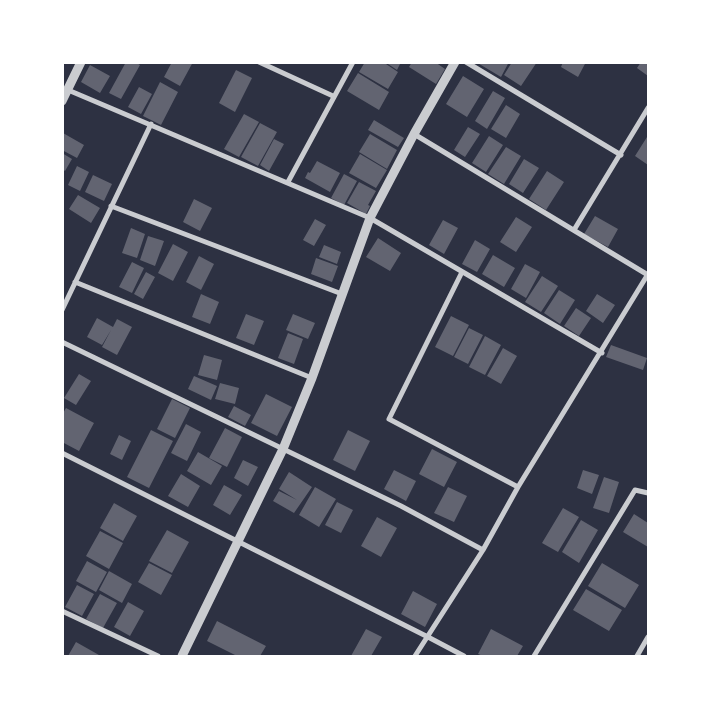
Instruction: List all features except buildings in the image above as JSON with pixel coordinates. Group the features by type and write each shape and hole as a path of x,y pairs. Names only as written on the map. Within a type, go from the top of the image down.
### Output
{"street":[{"path":"259,62 333,96"},
{"path":"288,182 353,62"},
{"path":"182,656 283,449 312,378 370,218 414,134 455,62"},
{"path":"466,62 621,155"},
{"path":"62,101 79,63"},
{"path":"68,90 370,218 602,353"},
{"path":"574,230 648,108"},
{"path":"62,310 151,124"},
{"path":"414,134 648,275 602,353 518,487 483,550 416,656"},
{"path":"111,206 342,294"},
{"path":"462,272 388,418 518,487"},
{"path":"76,282 312,378"},
{"path":"62,342 401,506 483,550"},
{"path":"62,453 464,656"},
{"path":"534,656 634,490 648,493"},
{"path":"62,611 158,656"},
{"path":"637,656 648,637"}]}
